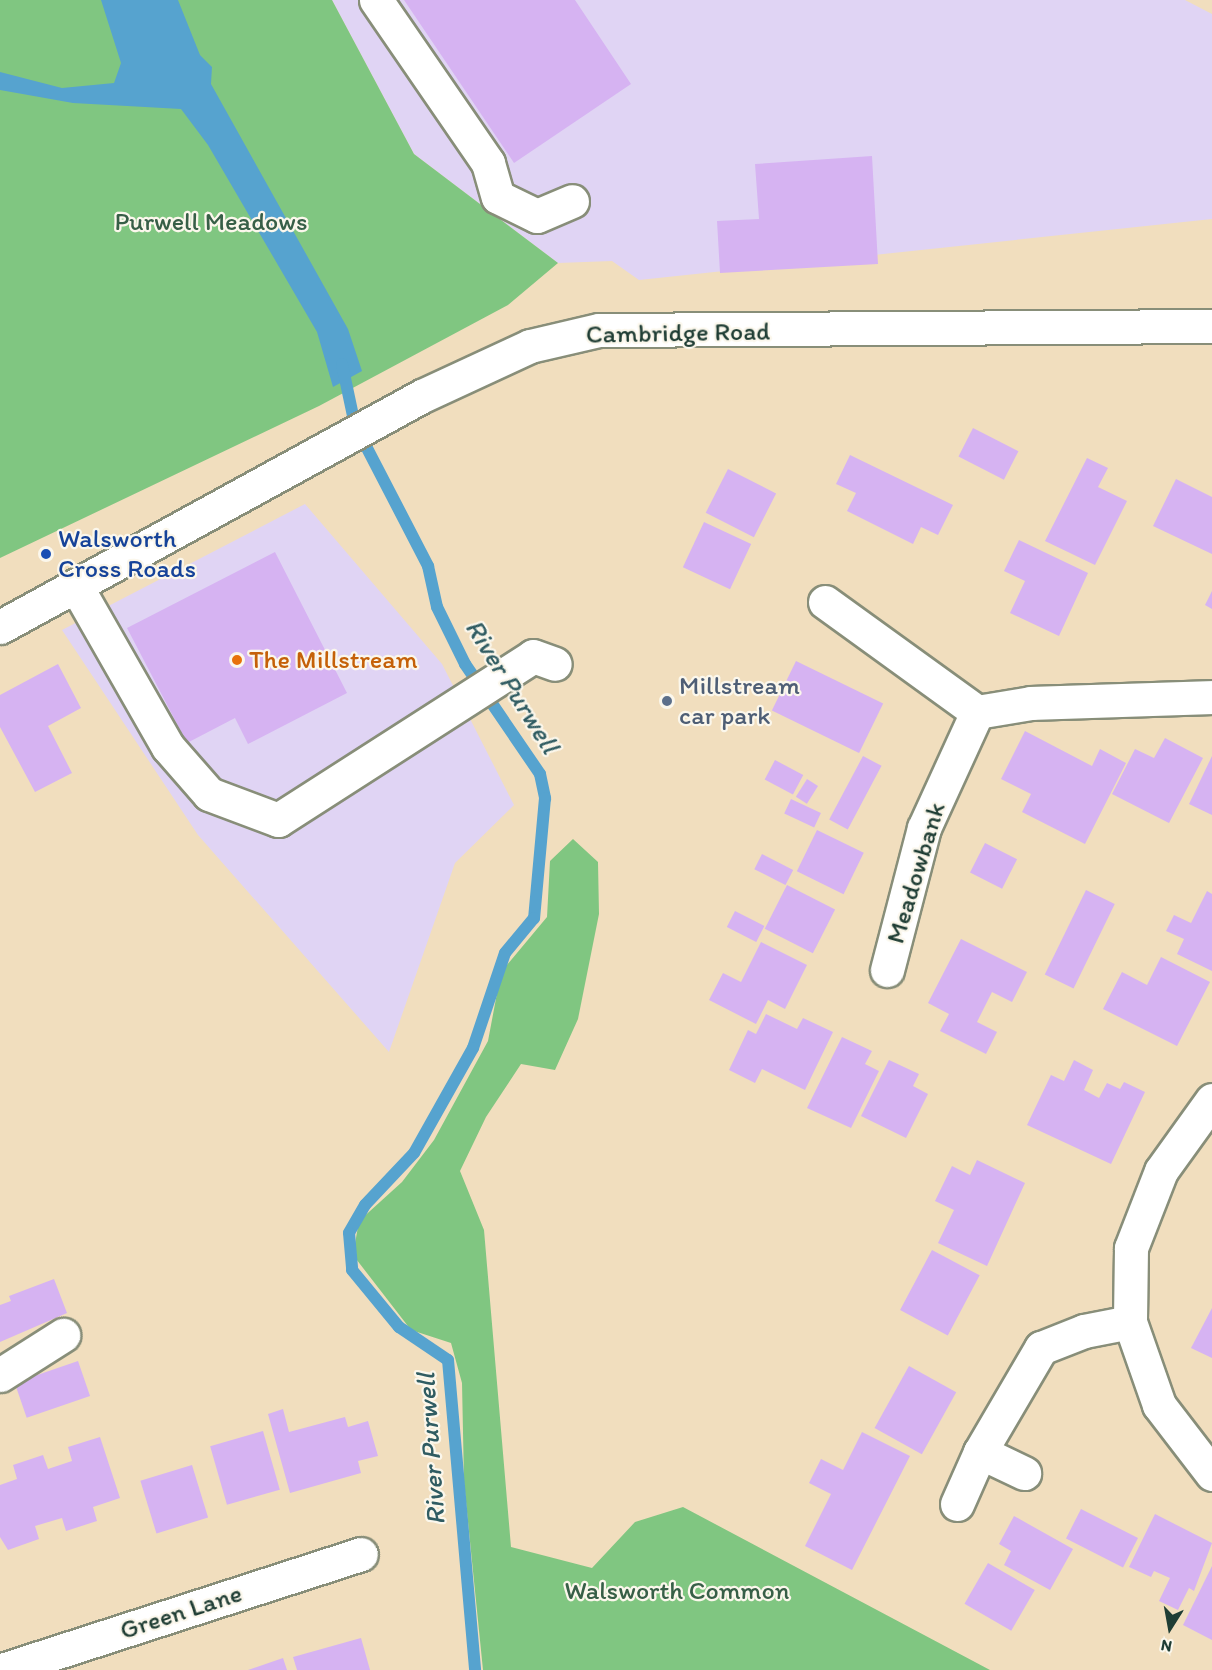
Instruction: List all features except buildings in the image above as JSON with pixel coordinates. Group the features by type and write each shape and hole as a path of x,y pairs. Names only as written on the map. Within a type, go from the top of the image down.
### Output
{"street":[{"path":"376,0 488,163 498,197 537,216 572,201"},
{"name":"Cambridge Road","path":"0,627 360,430 479,367 530,346 599,330 1212,326"},
{"path":"76,586 168,747 209,794 237,809 278,820 459,700 533,656 555,664"},
{"path":"825,602 977,712 1031,703 1212,697"},
{"name":"Meadowbank","path":"887,970 924,828 977,712"},
{"path":"1212,1100 1161,1171 1131,1248 1130,1322 1159,1405 1212,1474"},
{"path":"957,1504 980,1452 1041,1348 1084,1331 1130,1322"},
{"path":"0,1375 63,1335"},
{"path":"980,1452 1024,1473"},
{"name":"Green Lane","path":"2,1670 361,1554"}],"shaded area":[{"path":"332,0 1185,0 1212,14 1212,219 639,280 612,261 558,263 414,154"},
{"path":"305,504 442,664 514,805 455,863 389,1052 198,835 62,630"}],"green space":[{"name":"Purwell Meadows","path":"0,0 332,0 414,154 558,263 508,305 319,406 0,558"},
{"name":"Walsworth Common","path":"573,839 598,862 599,914 578,1019 555,1070 521,1064 486,1117 460,1171 484,1230 511,1547 592,1568 635,1522 683,1507 990,1670 483,1670 464,1482 462,1383 451,1343 411,1330 353,1255 359,1221 402,1182 434,1140 488,1041 501,972 547,917 550,861"}],"water":[{"path":"101,0 178,0 200,55 212,67 211,84 348,329 362,371 333,387 317,332 208,145 181,109 73,103 0,90 0,72 62,88 114,83 121,63"}],"waterway":[{"name":"River Purwell","path":"342,364 355,425 428,566 437,607 465,664 540,774 545,798 534,918 505,953 473,1048 414,1153 365,1205 349,1233 352,1270 399,1327 448,1360 475,1670"}],"place":[{"name":"Walsworth Cross Roads","path":"46,554"},
{"name":"The Millstream","path":"237,660"},
{"name":"Millstream car park","path":"667,701"}]}
